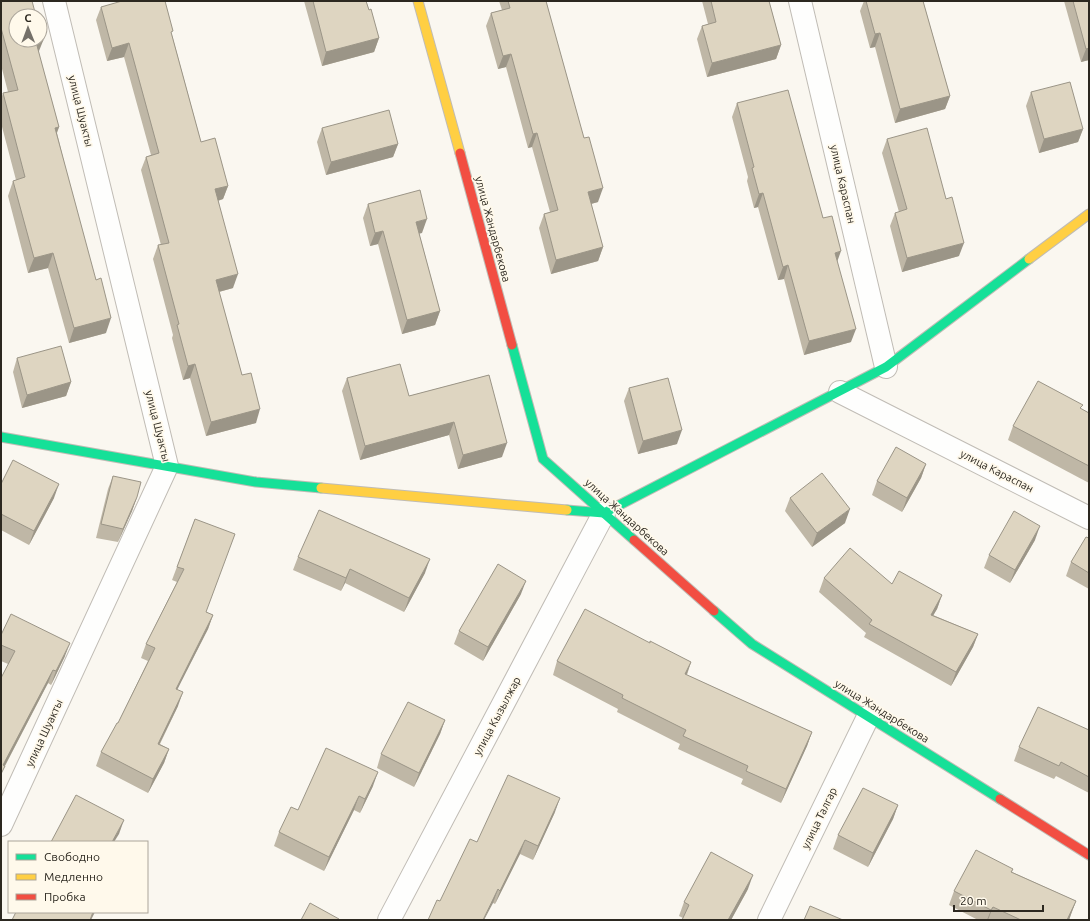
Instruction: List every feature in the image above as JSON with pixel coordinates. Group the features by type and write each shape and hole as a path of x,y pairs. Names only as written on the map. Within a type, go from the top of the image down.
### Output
{"street":[{"name":"улица Шуакты","path":"1,825 168,466 54,1"},
{"name":"улица Жандарбекова","path":"418,1 543,459 752,644 1089,855"},
{"name":"улица Караспан","path":"800,1 886,367"},
{"path":"1,437 256,482 604,513 886,367 1089,214"},
{"name":"улица Караспан","path":"840,392 1089,518"},
{"name":"улица Кызылжар","path":"389,920 604,513"},
{"name":"улица Талгар","path":"769,920 868,717"}],"building":[{"path":"1,1 32,1 34,8 8,8 8,48 38,48 59,127 55,128 96,280 101,278 111,318 74,328 53,253 34,258 13,181 25,177 3,93 18,90 1,28"},
{"path":"122,1 165,1 173,31 171,32 201,142 215,138 228,186 215,189 238,274 216,280 242,375 251,373 260,409 211,422 195,364 188,366 177,325 179,324 158,245 169,243 146,157 159,153 129,43 112,48 101,7"},
{"path":"313,1 366,1 369,10 371,9 379,38 326,52"},
{"path":"508,1 546,1 584,138 589,137 603,188 588,192 603,247 556,260 544,214 558,210 537,133 533,134 511,54 503,56 491,13 510,8"},
{"path":"711,1 769,1 781,45 712,63 702,26 716,22"},
{"path":"866,1 923,1 950,96 900,109 880,33 875,34"},
{"path":"1073,1 1089,1 1089,48 1086,49"},
{"path":"1070,82 1083,129 1044,139 1031,92"},
{"path":"788,90 823,218 832,216 841,251 835,253 856,329 809,341 788,265 783,267 763,193 759,194 752,168 754,167 737,103"},
{"path":"389,110 398,144 331,162 322,128"},
{"path":"927,128 946,199 952,197 964,243 907,258 895,213 907,209 887,139"},
{"path":"420,190 427,219 416,222 440,311 407,320 383,231 375,233 368,204"},
{"path":"61,346 71,382 27,395 17,358"},
{"path":"400,364 409,396 489,375 507,443 463,455 454,422 365,446 347,378"},
{"path":"668,378 682,430 643,441 629,388"},
{"path":"1038,381 1083,405 1080,408 1089,413 1089,466 1013,426"},
{"path":"896,447 926,464 907,498 877,481"},
{"path":"13,460 59,484 34,531 1,514 1,484"},
{"path":"822,473 850,509 817,533 790,498"},
{"path":"113,476 141,482 137,497 123,529 101,524"},
{"path":"319,510 430,559 409,598 350,569 346,578 298,557"},
{"path":"1014,511 1040,526 1015,570 989,555"},
{"path":"195,519 235,534 206,612 213,615 176,689 183,692 158,744 169,749 153,779 101,752 118,723 155,648 146,644 184,569 177,567"},
{"path":"1086,537 1089,538 1089,573 1071,562"},
{"path":"850,548 892,584 899,571 942,595 931,615 978,634 956,672 869,624 872,620 824,578"},
{"path":"498,564 526,581 488,647 459,631"},
{"path":"585,609 650,643 650,641 691,662 685,674 812,732 786,789 746,771 748,766 683,736 686,730 622,698 623,695 557,661"},
{"path":"11,614 70,643 56,671 53,670 3,765 5,766 1,774 1,678 15,651 1,645 1,635"},
{"path":"408,702 445,720 419,773 381,754"},
{"path":"1038,707 1089,730 1089,777 1061,762 1059,766 1019,747"},
{"path":"326,748 378,772 365,799 359,796 329,857 279,832 291,807 298,810"},
{"path":"508,775 560,798 538,846 525,840 500,891 498,889 483,920 428,920 437,900 440,901 470,839 477,842"},
{"path":"863,788 898,805 873,853 838,835"},
{"path":"76,795 124,820 113,841 52,841"},
{"path":"976,850 1013,869 1011,872 1076,901 1067,920 1021,920 993,907 991,910 954,891"},
{"path":"711,852 753,875 728,920 682,920 689,905 684,902"},
{"path":"310,903 339,919 301,920"},
{"path":"810,906 843,920 804,920"},
{"path":"16,913 93,913 90,920 12,920"}],"traffic: fast":[{"path":"567,510 604,513 886,367 1029,259"},
{"path":"512,345 543,459 634,540"},
{"path":"1,437 256,482 321,488"},
{"path":"714,611 752,644 1000,799"}],"traffic: slow":[{"path":"418,1 460,153"},
{"path":"1029,259 1089,214"},
{"path":"321,488 567,510"}],"traffic: jam":[{"path":"460,153 512,345"},
{"path":"634,540 714,611"},
{"path":"1000,799 1089,855"}]}
